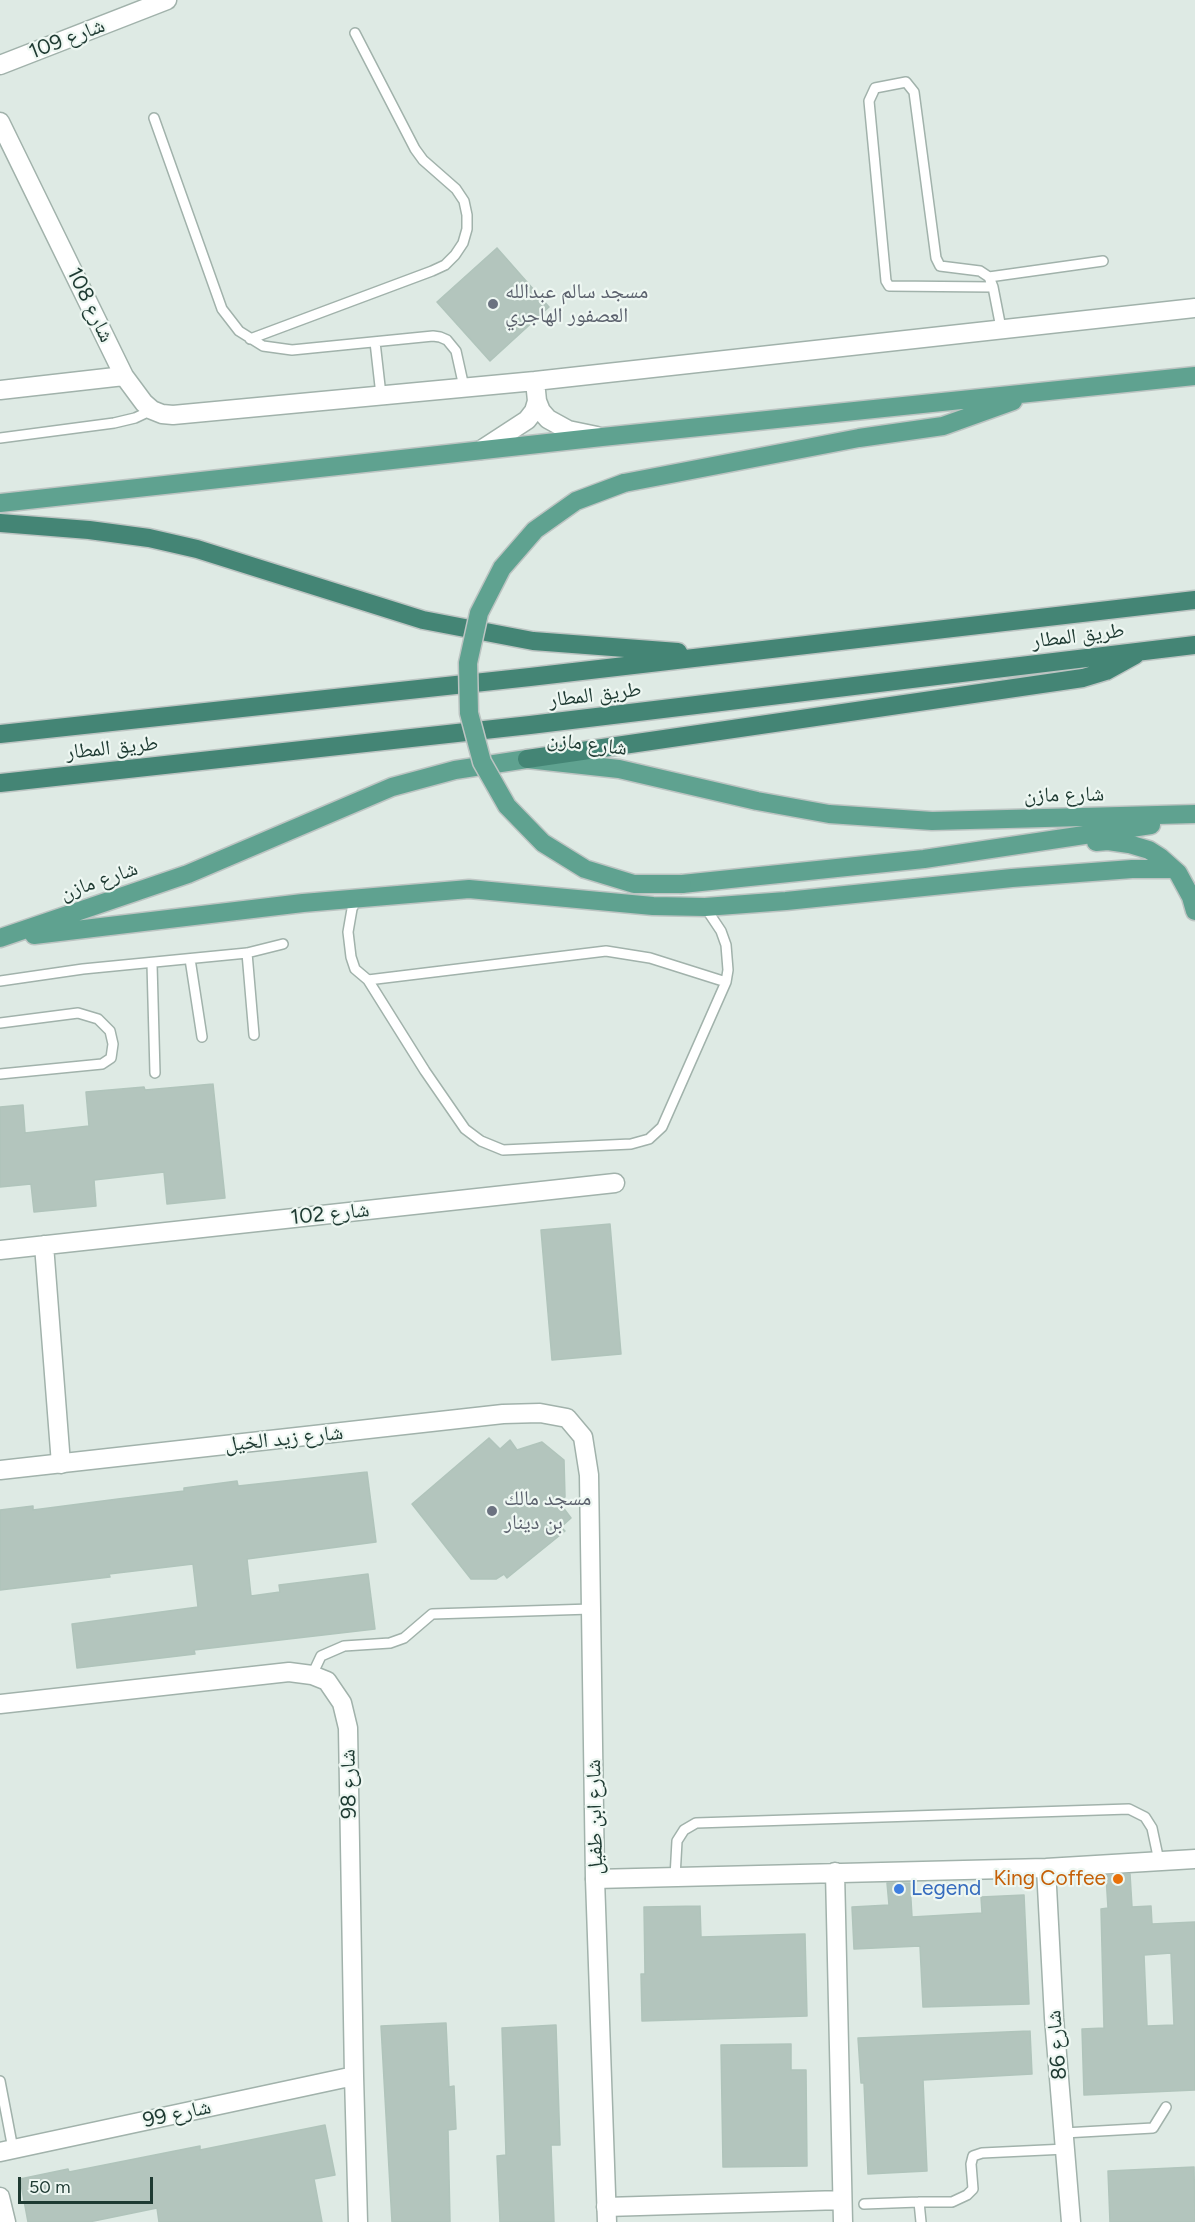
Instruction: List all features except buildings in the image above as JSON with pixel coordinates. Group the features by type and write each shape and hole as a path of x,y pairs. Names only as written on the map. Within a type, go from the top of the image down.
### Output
{"highway":[{"path":"0,523 89,530 159,540 197,549 423,620 533,641 718,656"},
{"name":"طريق المطار","path":"0,734 718,656 1195,600"},
{"name":"طريق المطار","path":"0,783 519,727 1195,645"},
{"path":"527,759 1083,678 1106,671 1142,651"}],"main road":[{"path":"0,503 602,437 1195,376"},
{"path":"1040,391 943,426 859,438 624,483 576,501 535,530 502,568 479,613 468,663 469,713 482,762 507,806 543,843 585,869 634,884 682,884 1108,841 1149,850 1160,857 1178,873 1191,897 1195,911"},
{"name":"شارع مازن","path":"3,938 188,874 392,786 455,770 527,759 619,769 757,801 829,814 932,821 1195,816"},
{"path":"924,859 1195,816"},
{"path":"3,938 357,898 469,889 653,906 705,907 1012,878 1132,869 1173,869"}],"street":[{"name":"شارع 109","path":"0,64 167,0"},
{"name":"شارع 108","path":"0,122 124,375 144,403 152,410"},
{"path":"152,410 173,415 535,381 1195,308"},
{"path":"0,390 124,375"},
{"path":"535,381 537,401 541,411 556,425 568,430 602,437"},
{"path":"481,450 527,420 534,411 537,401"},
{"name":"شارع 102","path":"0,1250 615,1183"},
{"path":"44,1245 61,1464"},
{"name":"شارع زيد الخيل","path":"0,1470 503,1414 540,1413 567,1418"},
{"name":"شارع ابن طفيل","path":"567,1418 584,1437 589,1475 596,1879 607,2214"},
{"path":"0,1704 289,1671 312,1675"},
{"name":"شارع 98","path":"312,1675 327,1681 342,1703 348,1728 358,2222"},
{"path":"596,1879 1046,1868 1195,1859"},
{"name":"شارع 86","path":"1046,1868 1054,2018 1071,2222"},
{"path":"835,1872 843,2222"},
{"name":"شارع 99","path":"7,2150 354,2076"},
{"path":"0,2197 6,2222"},
{"path":"607,2214 842,2200"}],"lane":[{"path":"250,339 432,272 445,265 456,255 463,243 467,229 464,201 456,189 415,149 355,33"},
{"path":"993,287 889,286 886,281 869,101 875,88 906,82 915,92 936,258 940,266 980,271 988,277 993,287 1001,328"},
{"path":"154,118 222,309 239,331 263,346 292,350 433,336 447,340 456,351 464,387"},
{"path":"988,277 1103,261"},
{"path":"375,342 381,395"},
{"path":"0,438 114,423 135,418 152,410"},
{"path":"357,898 350,920 349,945 356,969 368,981 459,1121 481,1141 503,1150 631,1144 649,1139 662,1127 726,982 728,970 726,945 721,931 705,907"},
{"path":"0,981 83,969 247,953 284,944"},
{"path":"368,981 606,951 650,958 726,982"},
{"path":"247,953 254,1035"},
{"path":"190,959 202,1037"},
{"path":"152,964 155,1072"},
{"path":"0,1023 78,1013 98,1019 110,1032 113,1044 111,1058 102,1064 0,1074"},
{"path":"312,1675 321,1656 344,1646 390,1643 404,1638 432,1614 591,1610"},
{"path":"675,1876 677,1841 684,1830 696,1823 1117,1809 1129,1809 1145,1816 1152,1828 1159,1861"},
{"path":"0,2081 7,2150"},
{"path":"864,2204 952,2202 967,2195 973,2188 971,2164 973,2156 1153,2128 1166,2107"},
{"path":"919,2202 921,2222"}],"place":[{"name":"مسجد سالم عبدالله العصفور الهاجري","path":"493,304"},
{"name":"مسجد مالك بن دينار","path":"492,1511"},
{"name":"King Coffee","path":"1118,1879"},
{"name":"Legend","path":"899,1889"}]}
